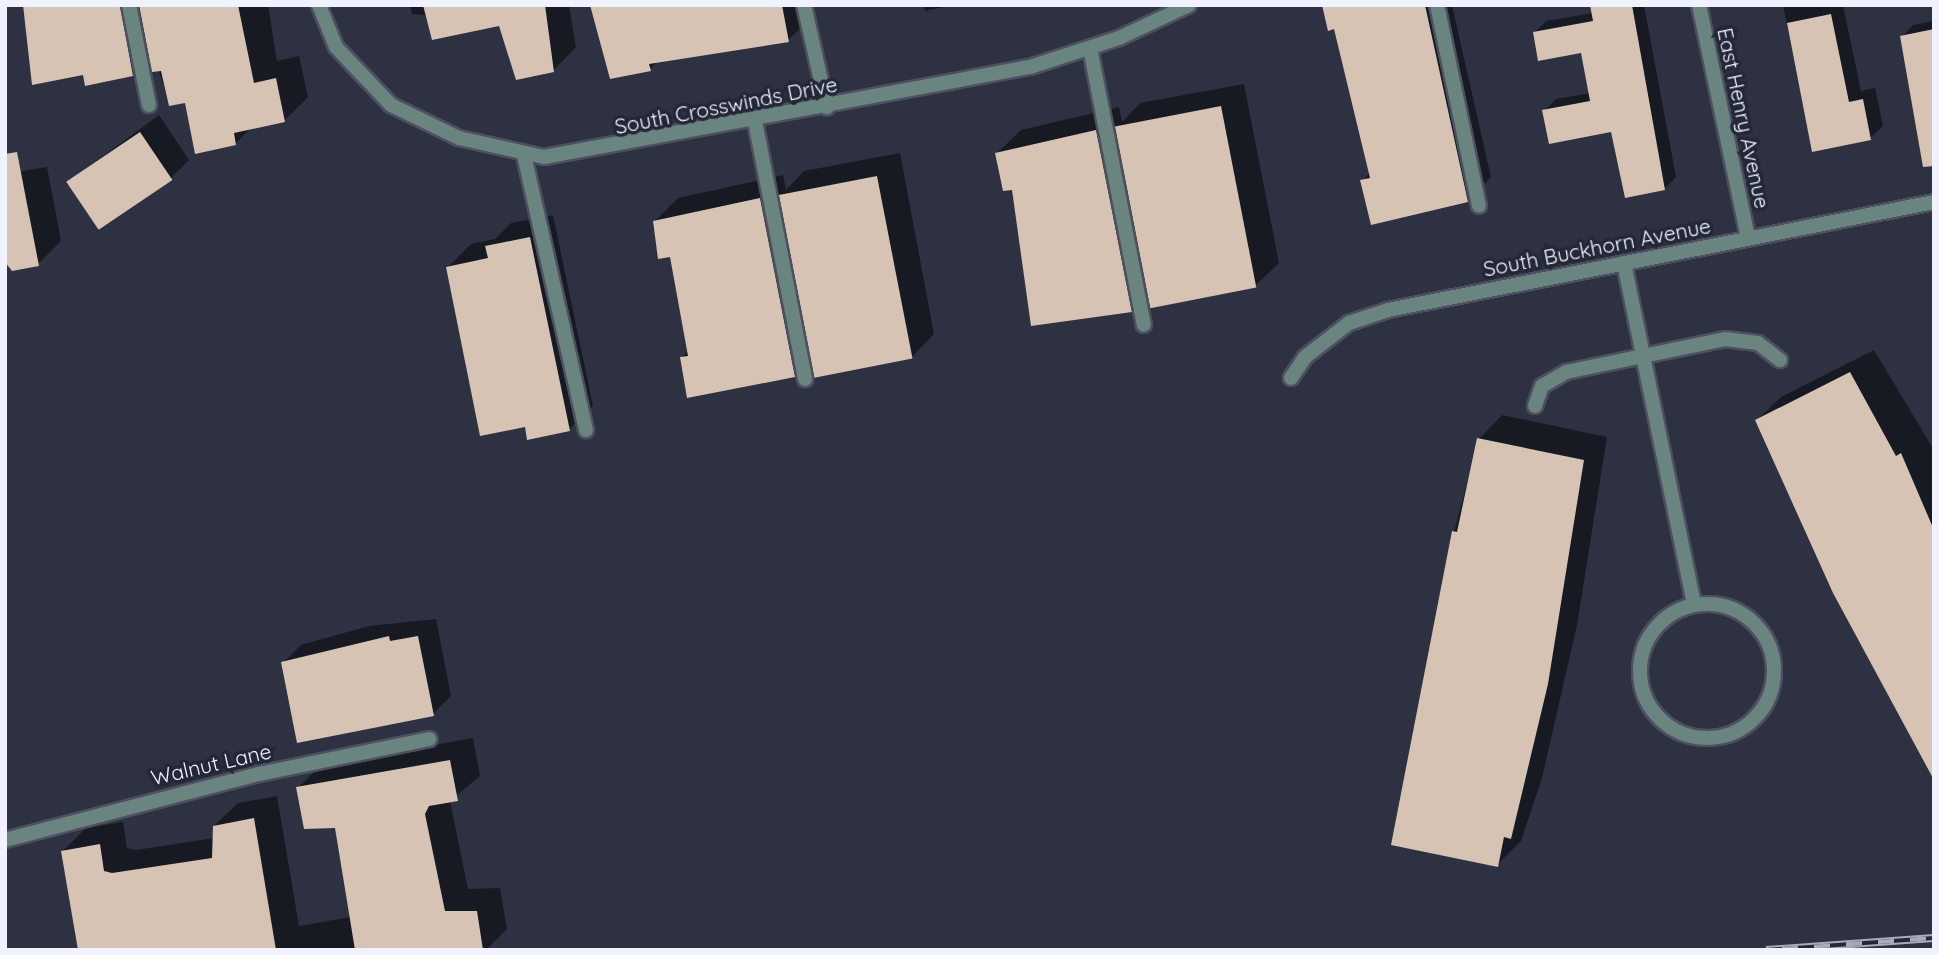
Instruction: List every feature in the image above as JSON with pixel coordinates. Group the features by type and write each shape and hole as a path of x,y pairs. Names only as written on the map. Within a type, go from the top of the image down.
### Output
{"street":[{"path":"129,5 149,105"},
{"name":"South Crosswinds Drive","path":"319,5 336,47 391,105 459,138 524,155 631,146 1030,67 1090,48 1189,5"},
{"path":"804,5 827,107"},
{"path":"1437,5 1479,206"},
{"name":"East Henry Avenue","path":"1699,5 1748,238"},
{"path":"1090,48 1144,325"},
{"path":"755,121 805,379"},
{"path":"524,155 586,430"},
{"name":"South Buckhorn Avenue","path":"1291,378 1305,357 1349,323 1388,310 1934,202"},
{"path":"1624,263 1695,604"},
{"path":"1535,406 1542,386 1566,372 1726,340 1758,343 1780,360"},
{"path":"1695,604 1726,607 1754,622 1773,659 1771,691 1755,719 1716,739 1693,737 1663,721 1643,693 1639,670 1655,628 1695,604"},
{"name":"Walnut Lane","path":"5,840 246,778 429,739"}],"building":[{"path":"23,5 120,5 133,76 85,86 83,75 32,85"},
{"path":"139,5 238,5 254,83 276,78 285,122 234,133 236,145 195,154 185,103 169,106 161,71 152,72"},
{"path":"423,5 545,5 554,72 516,80 499,26 432,40"},
{"path":"590,5 782,5 789,42 649,64 651,71 610,79"},
{"path":"1322,5 1425,5 1468,202 1371,225 1360,180 1370,178 1334,29 1328,31"},
{"path":"1590,5 1632,5 1665,190 1625,198 1611,132 1549,144 1542,110 1590,101 1581,53 1538,61 1533,32 1593,21"},
{"path":"1831,14 1849,102 1863,99 1871,140 1812,152 1787,23"},
{"path":"1934,29 1934,166 1923,167 1900,36"},
{"path":"1221,106 1256,288 1150,308 1115,127"},
{"path":"1096,130 1132,312 1031,326 1012,190 1003,191 995,153"},
{"path":"140,132 172,180 99,230 66,182"},
{"path":"17,152 39,266 12,271 5,262 5,154"},
{"path":"877,176 912,359 814,378 779,195"},
{"path":"760,198 795,377 687,398 680,357 688,356 670,257 658,259 653,221"},
{"path":"530,237 570,431 527,440 525,427 480,436 446,267 488,258 485,246"},
{"path":"1850,372 1896,456 1901,453 1934,530 1934,780 1833,593 1755,420"},
{"path":"1477,438 1584,460 1548,684 1511,839 1504,837 1498,867 1391,845 1452,531 1457,532"},
{"path":"389,636 390,641 418,636 434,716 297,743 281,662"},
{"path":"450,760 458,801 429,806 425,814 445,911 477,911 483,950 355,950 335,828 304,829 296,787"},
{"path":"254,818 276,950 78,950 61,851 100,844 104,871 112,873 212,858 213,826"}],"railway":[{"path":"1766,950 1934,938"}]}
